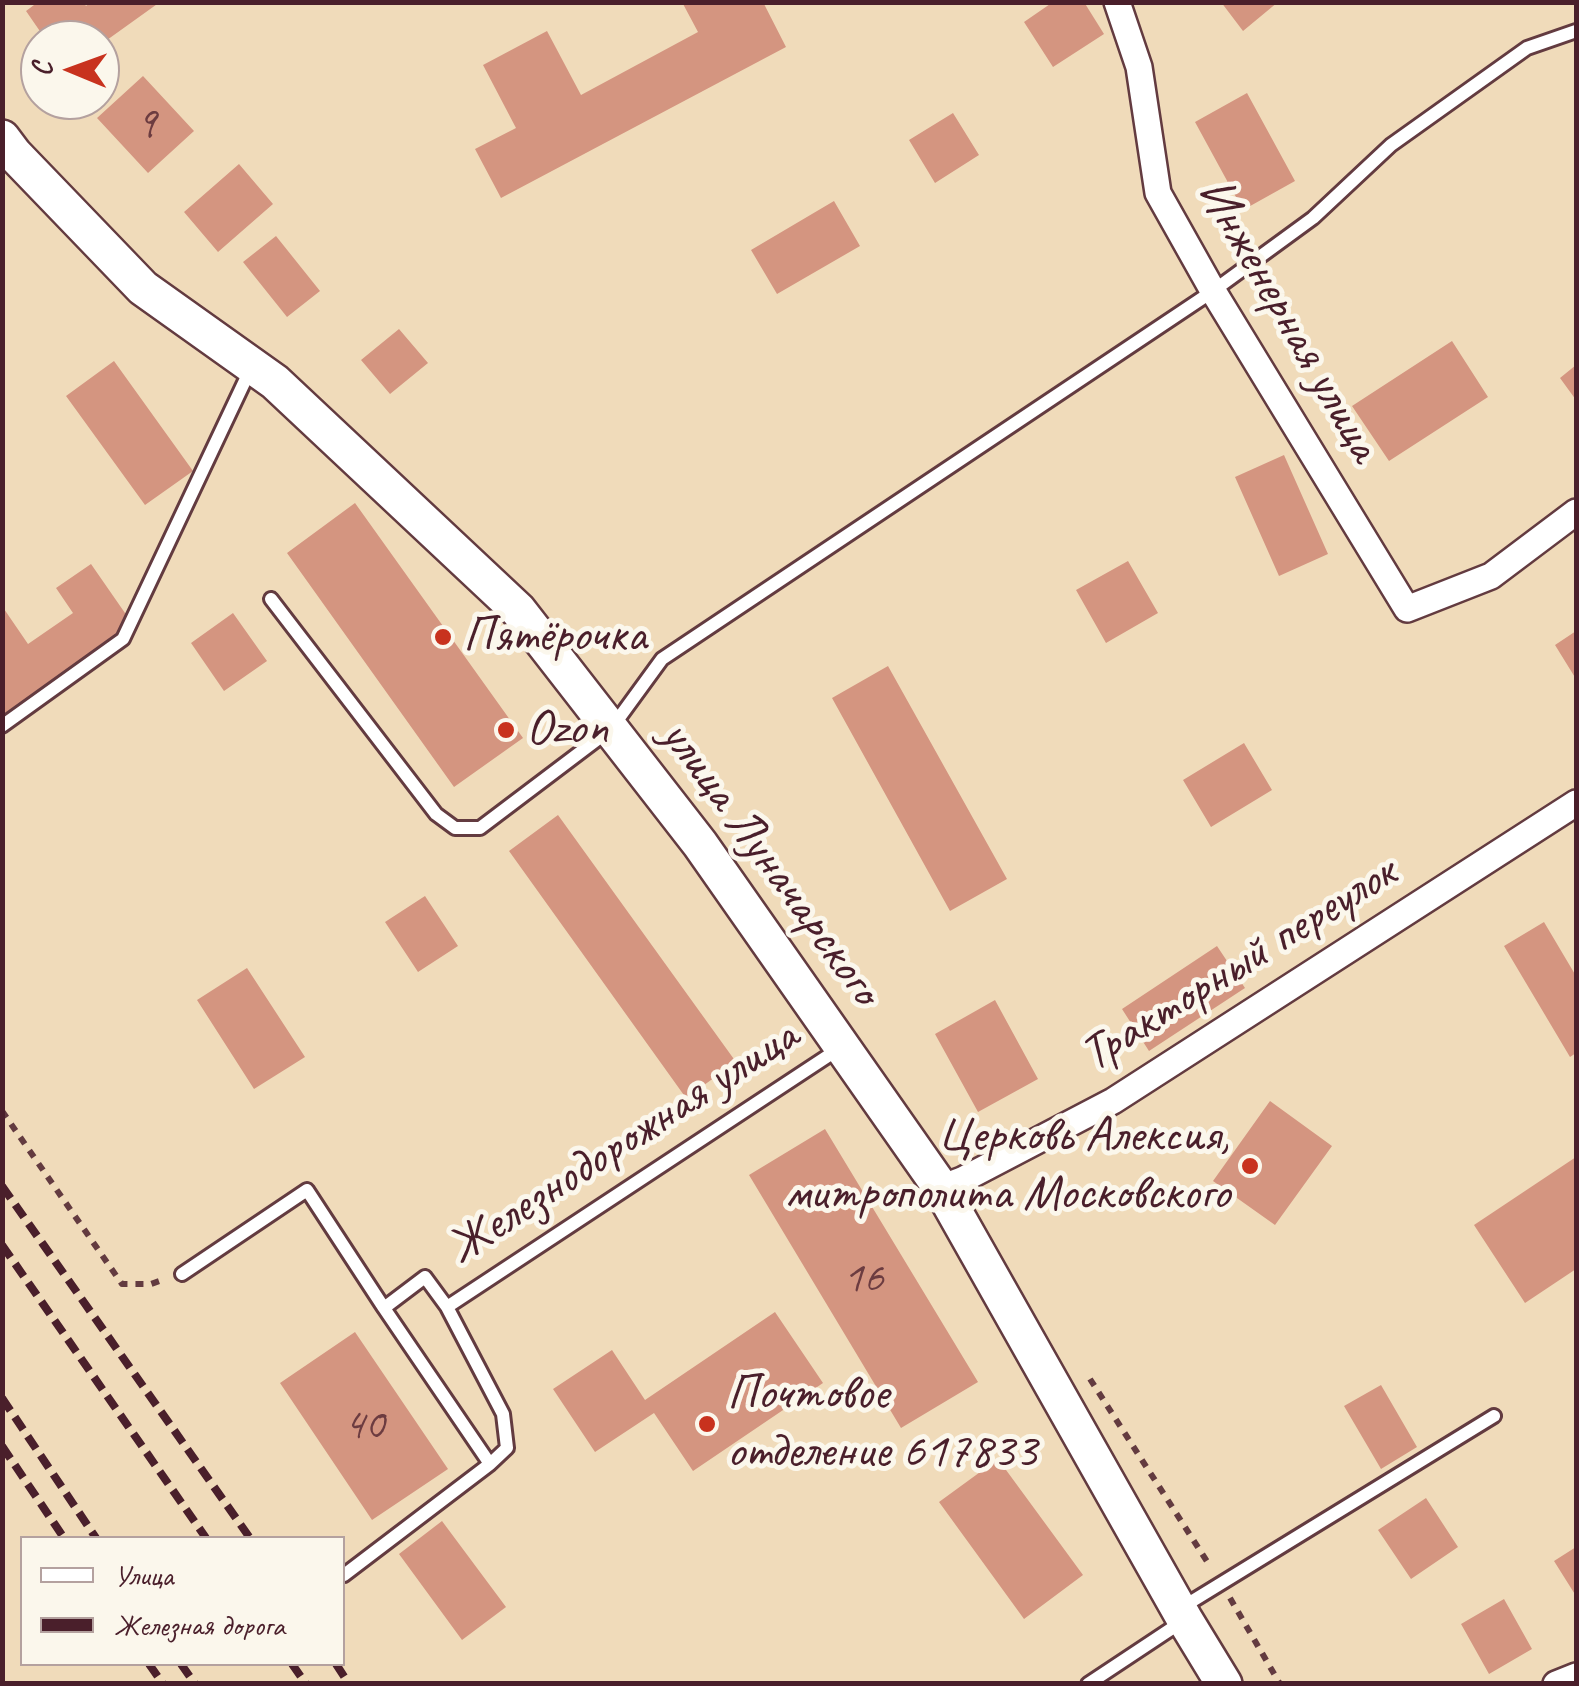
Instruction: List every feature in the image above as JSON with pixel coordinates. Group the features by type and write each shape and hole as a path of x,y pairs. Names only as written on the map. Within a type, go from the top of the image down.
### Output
{"street":[{"name":"Инженерная улица","path":"1116,2 1139,67 1158,192 1406,609 1490,576 1576,512"},
{"name":"улица Луначарского","path":"2,138 143,288 276,382 518,610 700,844 941,1188 1224,1684"},
{"name":"Тракторный переулок","path":"941,1188 1114,1101 1576,803"},
{"path":"1556,1684 1576,1676"}],"lane":[{"path":"271,599 436,814 455,828 480,828 611,729 662,659 1213,290 1313,218 1390,145 1526,48 1576,30"},
{"path":"2,726 124,638 252,366"},
{"name":"Железнодорожная улица","path":"447,1307 842,1046"},
{"path":"182,1274 306,1190 490,1464 345,1573"},
{"name":"Железнодорожная улица","path":"384,1308 425,1277 447,1307 503,1414 507,1448 490,1464"},
{"path":"1088,1684 1221,1583 1494,1416"}],"path":[{"path":"2,1111 122,1284 150,1284 182,1274"},
{"path":"1081,1365 1221,1583 1280,1684"}],"building":[{"path":"38,2 83,2 86,6 91,2 160,2 120,31 120,20 32,20 26,11"},
{"path":"682,2 763,2 786,47 501,198 475,149 516,128 483,65 547,31 581,95 698,32"},
{"path":"1053,2 1084,2 1104,34 1053,67 1024,22"},
{"path":"1221,2 1278,2 1243,31"},
{"path":"143,76 194,131 148,173 99,120 120,120 120,97"},
{"path":"1247,93 1295,181 1243,210 1195,122"},
{"path":"953,113 979,155 935,183 909,140"},
{"path":"239,164 273,204 218,252 184,212"},
{"path":"834,201 860,246 777,294 751,250"},
{"path":"276,236 320,291 287,317 243,262"},
{"path":"399,329 428,363 390,394 361,360"},
{"path":"1452,341 1488,397 1389,461 1352,406"},
{"path":"114,361 193,471 145,505 66,396"},
{"path":"1576,365 1576,400 1560,378"},
{"path":"1284,455 1328,554 1279,576 1235,477"},
{"path":"355,503 523,738 454,787 287,553"},
{"path":"1128,561 1158,613 1106,643 1076,590"},
{"path":"91,564 134,626 2,715 2,606 28,644 73,613 56,588"},
{"path":"233,613 267,661 224,691 191,643"},
{"path":"1576,631 1576,679 1555,645"},
{"path":"888,666 1007,879 950,911 832,698"},
{"path":"1244,743 1272,790 1211,827 1183,780"},
{"path":"558,815 736,1062 686,1098 509,851"},
{"path":"425,896 458,946 418,972 385,922"},
{"path":"1544,922 1576,976 1576,1053 1570,1057 1504,946"},
{"path":"1217,946 1245,988 1149,1051 1122,1009"},
{"path":"247,968 305,1057 254,1089 197,1000"},
{"path":"995,1000 1038,1079 978,1112 935,1034"},
{"path":"1270,1101 1332,1146 1275,1225 1213,1181"},
{"path":"825,1129 978,1382 901,1428 749,1175"},
{"path":"1576,1157 1576,1269 1525,1303 1474,1225"},
{"path":"775,1312 823,1383 693,1471 654,1413 595,1452 553,1389 612,1350 645,1400"},
{"path":"355,1332 448,1469 372,1520 280,1383"},
{"path":"1381,1385 1417,1447 1381,1469 1344,1406"},
{"path":"998,1459 1083,1575 1024,1619 939,1502"},
{"path":"1426,1498 1458,1547 1411,1579 1378,1530"},
{"path":"442,1521 506,1607 462,1640 399,1554"},
{"path":"1576,1547 1576,1596 1554,1561"},
{"path":"1504,1599 1532,1649 1489,1674 1461,1624"}],"railway":[{"path":"2,1186 249,1536"},
{"path":"2,1245 205,1536"},
{"path":"2,1398 95,1536"},
{"path":"2,1446 63,1536"},
{"path":"150,1666 163,1684"},
{"path":"182,1666 195,1684"},
{"path":"293,1666 306,1684"},
{"path":"337,1666 349,1684"}],"place":[{"name":"Пятёрочка","path":"443,637"},
{"name":"Ozon","path":"506,730"},
{"name":"Церковь Алексия, митрополита Московского","path":"1250,1166"},
{"name":"Почтовое отделение 617833","path":"707,1424"}]}
